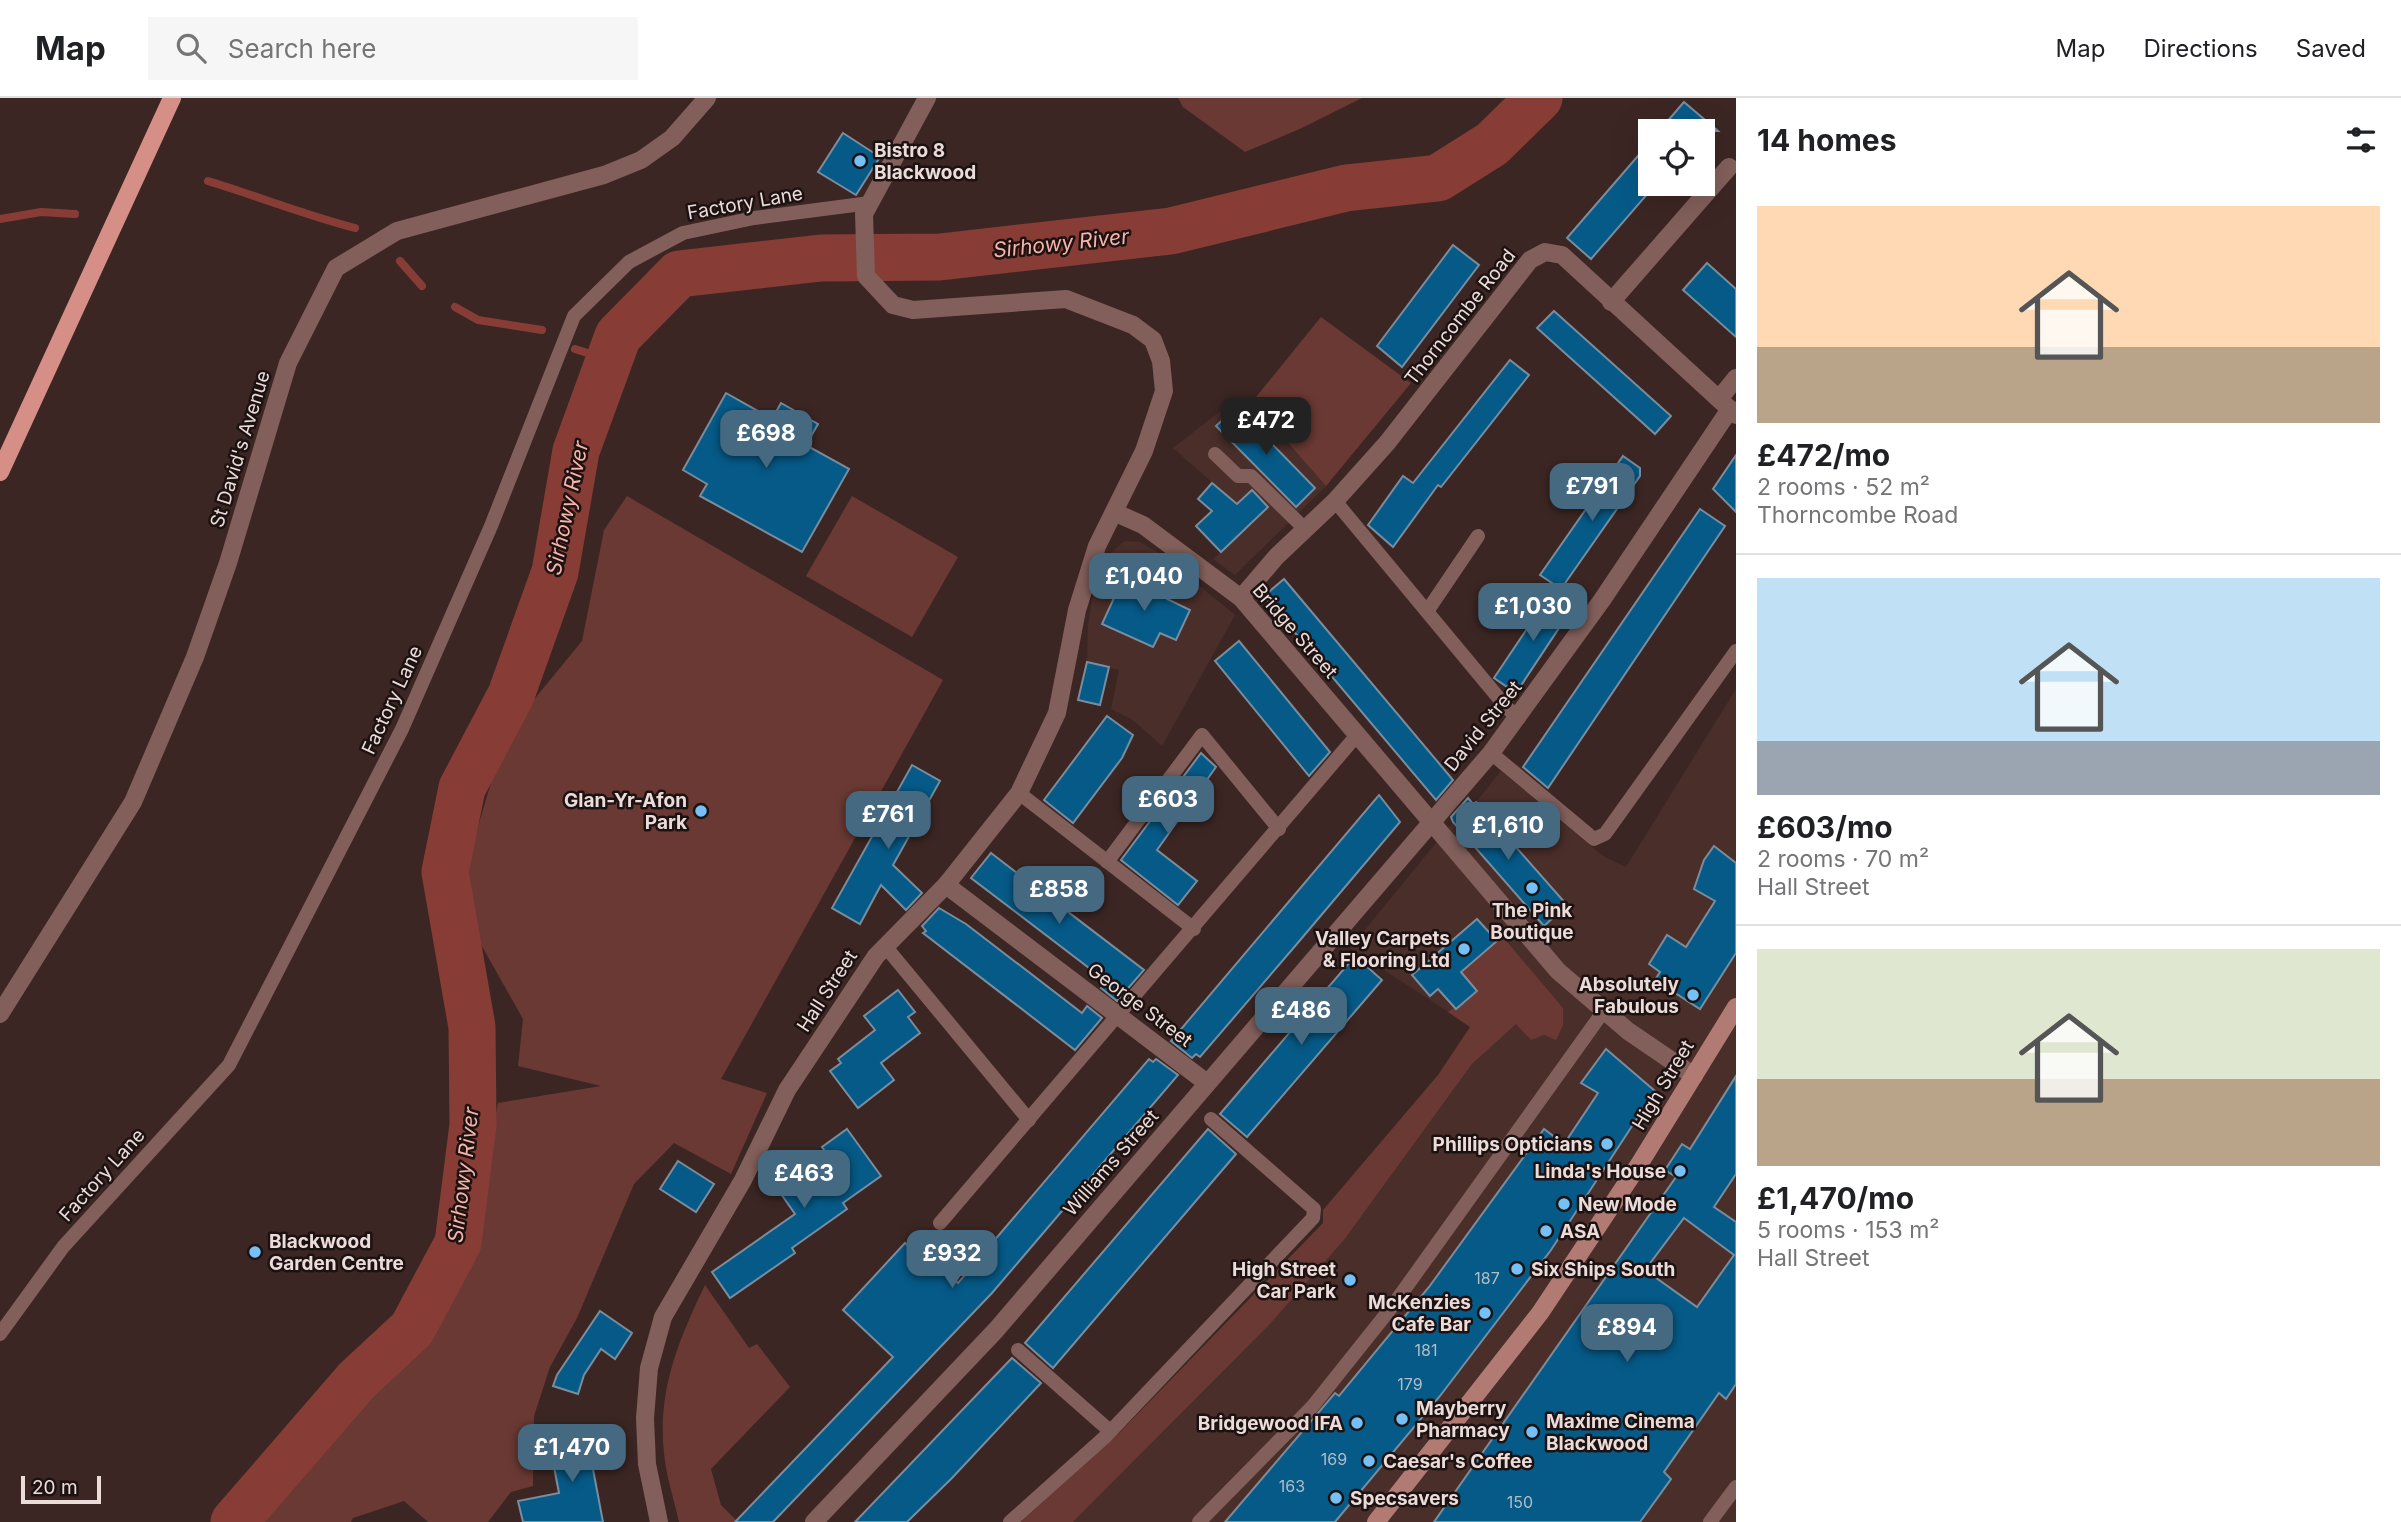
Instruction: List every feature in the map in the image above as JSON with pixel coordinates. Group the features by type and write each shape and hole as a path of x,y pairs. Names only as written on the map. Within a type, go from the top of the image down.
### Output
{"main road":[{"path":"0,472 172,98"},
{"name":"High Street","path":"1377,1522 1539,1314 1695,1076 1736,1007"}],"street":[{"name":"St David's Avenue","path":"0,1014 133,802 195,657 228,564 288,363 336,268 397,231 604,175 641,160 672,138 707,98"},
{"path":"928,98 867,208 866,276 893,305 913,310 1066,299 1133,326 1153,340 1161,361 1164,391 1144,451 1116,513"},
{"path":"1611,302 1729,167"},
{"name":"Thorncombe Road","path":"1241,598 1304,528 1335,501 1387,443 1530,260 1545,252 1562,256 1728,408"},
{"name":"David Street","path":"1430,823 1519,718 1728,408 1736,378"},
{"name":"Bridge Street","path":"1116,513 1143,525 1241,598 1558,971 1604,1012 1695,1076"},
{"name":"Hall Street","path":"659,1522 647,1464 645,1418 649,1368 663,1317 743,1180 787,1090 885,946 946,885 1019,793 1057,713 1077,610 1097,546 1116,513"},
{"name":"Williams Street","path":"814,1522 996,1330 1430,823"},
{"name":"George Street","path":"946,885 1208,1083"}],"lane":[{"name":"Factory Lane","path":"0,1334 62,1247 229,1065 402,729 491,526 574,316 629,262 684,233 754,218 867,208"},
{"path":"1215,454 1238,476 1251,476 1304,528"},
{"path":"1335,501 1507,708 1519,718"},
{"path":"1428,610 1478,536"},
{"path":"1492,753 1594,839 1605,834 1736,651"},
{"path":"1107,862 1202,734 1279,829"},
{"path":"940,1223 1194,929 1357,735"},
{"path":"1019,793 1194,929"},
{"path":"885,946 1029,1120"},
{"path":"1199,1522 1312,1407 1383,1318 1604,1012"},
{"path":"1010,1522 1110,1431 1313,1218 1314,1209 1211,1119"},
{"path":"1018,1350 1110,1431"},
{"path":"1710,1522 1736,1487"}],"shaded area":[{"path":"1178,98 1362,98 1245,152 1183,107"},
{"path":"1321,317 1411,383 1326,486 1252,402"},
{"path":"1232,402 1252,402 1326,486 1235,575 1213,559 1255,520 1173,448"},
{"path":"627,496 943,680 721,1079 767,1093 731,1174 674,1143 634,1184 577,1318 550,1367 534,1416 533,1486 511,1492 488,1522 428,1522 404,1501 353,1518 351,1522 261,1522 411,1351 469,1258 498,1103 601,1086 518,1066 523,1019 456,900 494,773 523,713 582,641 604,530"},
{"path":"852,496 958,557 912,637 806,576"},
{"path":"1125,541 1139,542 1159,553 1235,615 1162,746 1133,720 1111,709 1119,670 1087,662 1088,625 1095,583 1108,555"},
{"path":"1736,689 1736,1522 1073,1522 1270,1324 1344,1240 1472,1064 1485,1052 1470,1026 1350,948 1453,822 1476,802 1501,771 1603,856 1626,867"},
{"path":"1502,936 1563,1008 1563,1025 1556,1040 1544,1035 1531,1040 1516,1024 1472,1064 1344,1240 1270,1324 1073,1522 1021,1522 1120,1432 1323,1223 1323,1210 1438,1075 1470,1027 1448,1012 1477,991 1461,972"},
{"path":"705,1285 749,1348 757,1344 790,1387 711,1469 721,1505 738,1522 679,1522 665,1462 663,1430 667,1387 679,1346"}],"building":[{"path":"1684,102 1704,119 1669,119"},
{"path":"843,133 880,157 856,195 818,172"},
{"path":"1638,156 1638,196 1646,196 1591,259 1567,238"},
{"path":"1453,245 1479,265 1402,367 1377,346"},
{"path":"1707,263 1736,289 1736,337 1683,290"},
{"path":"1554,311 1671,416 1655,434 1537,328"},
{"path":"1510,360 1529,375 1441,487 1438,485 1393,547 1368,525 1403,476 1413,483"},
{"path":"726,393 772,419 781,403 818,424 806,445 849,469 802,552 700,496 707,484 683,470"},
{"path":"1236,407 1315,488 1296,507 1216,426"},
{"path":"1736,455 1736,512 1713,489"},
{"path":"1623,456 1640,468 1640,476 1561,589 1540,575"},
{"path":"1212,483 1237,504 1252,490 1268,507 1221,552 1196,526 1212,511 1198,499"},
{"path":"1700,509 1725,526 1548,788 1523,767"},
{"path":"1125,574 1168,595 1167,599 1190,610 1176,640 1160,633 1153,647 1102,624"},
{"path":"1284,579 1453,780 1436,800 1264,596"},
{"path":"1551,593 1573,607 1516,693 1494,678"},
{"path":"1239,641 1330,752 1309,776 1215,661"},
{"path":"1087,662 1109,667 1100,705 1078,700"},
{"path":"1107,716 1133,735 1122,758 1073,823 1044,800"},
{"path":"1201,753 1216,767 1157,850 1197,881 1178,905 1121,860"},
{"path":"912,765 940,781 893,865 922,893 906,910 881,885 860,924 832,908"},
{"path":"1379,795 1400,822 1200,1057 1196,1054 1192,1058 1171,1041"},
{"path":"1468,798 1473,804 1476,802 1567,905 1544,926 1453,822 1451,817"},
{"path":"1714,846 1736,863 1736,953 1700,1009 1655,980 1660,972 1649,964 1667,935 1686,947 1715,901 1694,889 1704,860"},
{"path":"991,853 1144,970 1117,1001 1101,988 1106,981 971,878"},
{"path":"939,908 966,924 1082,1013 1087,1006 1102,1018 1075,1050 923,933 926,931 922,926"},
{"path":"1477,919 1497,941 1461,972 1477,991 1456,1009 1438,989 1430,996 1412,975"},
{"path":"1355,956 1382,980 1247,1137 1220,1114"},
{"path":"898,990 915,1012 908,1017 920,1033 881,1063 894,1080 858,1108 830,1071 841,1063 838,1059 875,1030 864,1016"},
{"path":"1606,1049 1655,1091 1551,1250 1440,1396 1335,1522 1225,1522 1335,1393 1339,1396 1429,1287 1544,1129 1564,1144 1598,1093 1581,1083"},
{"path":"1149,1059 1153,1062 1156,1059 1178,1075 992,1293 773,1522 735,1522 893,1357 843,1310 905,1243 927,1263 932,1259 958,1283"},
{"path":"1736,1076 1736,1174 1714,1207 1736,1222 1736,1384 1726,1399 1719,1393 1664,1472 1671,1479 1640,1522 1434,1522 1676,1177 1665,1170 1682,1144 1690,1149","holes":["1684,1218 1734,1255 1697,1307 1645,1270"]},
{"path":"847,1129 881,1176 843,1203 847,1209 792,1248 795,1253 730,1298 712,1272 795,1214 779,1191 789,1184 786,1179 825,1151 822,1147"},
{"path":"1208,1129 1236,1154 1053,1368 1025,1343"},
{"path":"678,1161 714,1184 696,1212 660,1189"},
{"path":"600,1311 632,1333 615,1359 601,1349 584,1375 578,1394 553,1386 557,1375"},
{"path":"1012,1358 1041,1383 952,1478 907,1522 855,1522"},
{"path":"604,1430 609,1461 592,1464 603,1522 523,1522 518,1501 559,1493 551,1451 571,1448 569,1436"}],"waterway":[{"name":"Sirhowy River","path":"234,1522 357,1380 412,1329 458,1243 473,1125 472,1027 445,872 462,788 511,695 555,572 576,451 618,336 679,274 821,258 940,257 1171,231 1346,188 1438,178 1492,144 1539,98"},
{"path":"208,181 355,228"},
{"path":"0,219 41,212 75,214"},
{"path":"400,261 422,286"},
{"path":"455,307 478,320 542,330"},
{"path":"575,349 609,360"}],"place":[{"name":"Bistro 8 Blackwood","path":"860,161"},
{"name":"Glan-Yr-Afon Park","path":"701,811"},
{"name":"The Pink Boutique","path":"1532,888"},
{"name":"Valley Carpets & Flooring Ltd","path":"1464,949"},
{"name":"Absolutely Fabulous","path":"1693,995"},
{"name":"Phillips Opticians","path":"1607,1144"},
{"name":"Linda's House","path":"1680,1171"},
{"name":"New Mode","path":"1564,1204"},
{"name":"ASA","path":"1546,1231"},
{"name":"Blackwood Garden Centre","path":"255,1252"},
{"name":"Six Ships South","path":"1517,1269"},
{"name":"High Street Car Park","path":"1350,1280"},
{"name":"McKenzies Cafe Bar","path":"1485,1313"},
{"name":"Mayberry Pharmacy","path":"1402,1419"},
{"name":"Bridgewood IFA","path":"1357,1423"},
{"name":"Maxime Cinema Blackwood","path":"1532,1432"},
{"name":"Caesar's Coffee","path":"1369,1461"},
{"name":"Specsavers","path":"1336,1498"}]}
